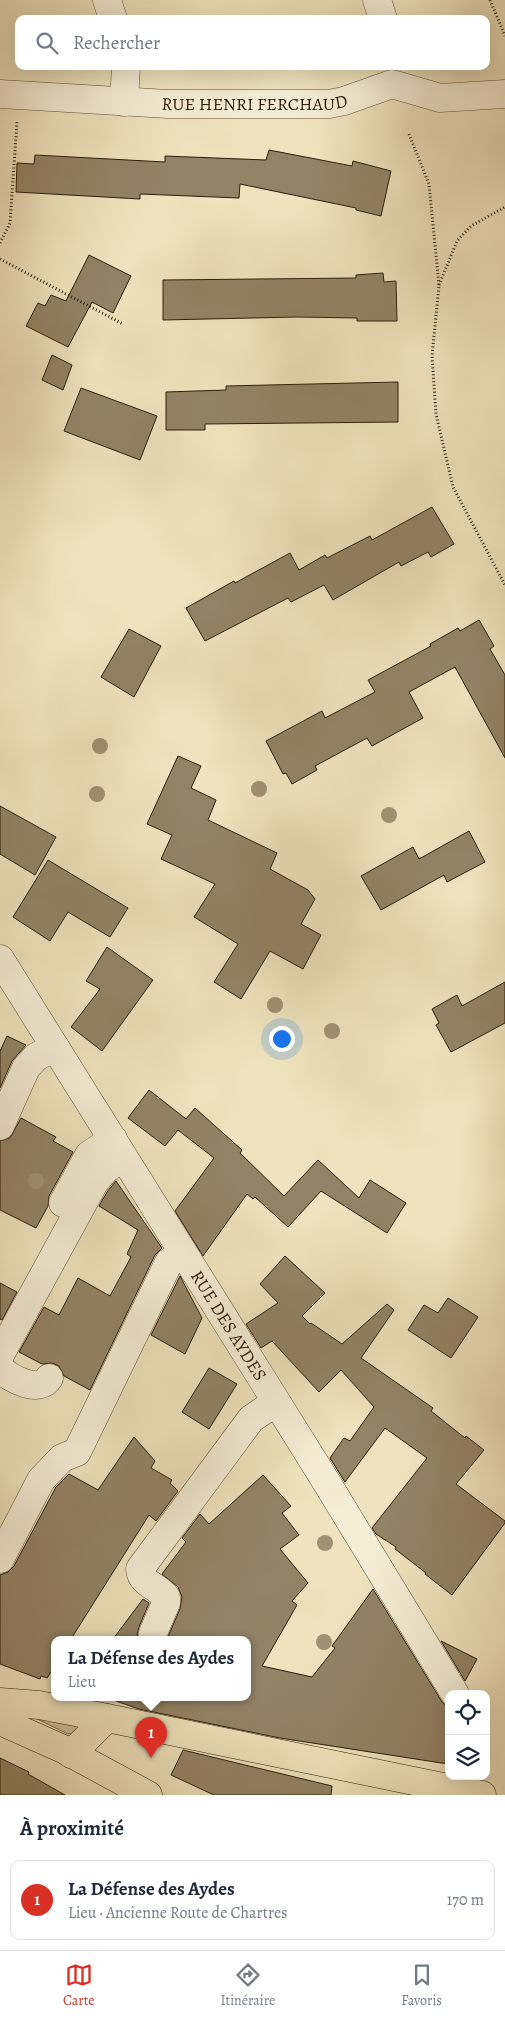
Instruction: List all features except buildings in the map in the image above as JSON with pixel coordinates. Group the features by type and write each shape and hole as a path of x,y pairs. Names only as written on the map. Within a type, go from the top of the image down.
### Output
{"main road":[{"path":"0,1702 39,1705 472,1788"},
{"path":"71,1754 107,1718"},
{"path":"0,1721 71,1754 148,1795"}],"street":[{"path":"107,0 112,15"},
{"path":"378,0 382,15"},
{"path":"124,102 126,70"},
{"name":"RUE HENRI FERCHAUD","path":"0,94 168,104 329,104 344,101 392,75 440,98 505,94"},
{"name":"RUE DES AYDES","path":"1,964 55,1046 453,1690"},
{"path":"0,1126 26,1068 36,1057 55,1046"},
{"path":"27,1272 89,1154 118,1148"},
{"path":"0,1355 94,1183 106,1169 118,1148"},
{"path":"0,1559 41,1480 62,1458 76,1452 169,1262 184,1255"},
{"path":"0,1368 6,1374 33,1386 41,1385 47,1382 49,1378"},
{"path":"153,1633 166,1603 166,1597 144,1580 140,1575 140,1569 251,1419 276,1402"}],"path":[{"path":"490,0 505,36"},
{"path":"0,243 10,223 17,114"},
{"path":"409,134 429,184 438,286 432,356 436,414 453,487 505,585"},
{"path":"438,286 458,241 471,226 505,207"},
{"path":"0,259 123,324"}],"shaded area":[{"path":"31,1716 87,1720 74,1733 68,1734"}],"place":[{"name":"La Défense des Aydes","path":"151,1758"}]}
